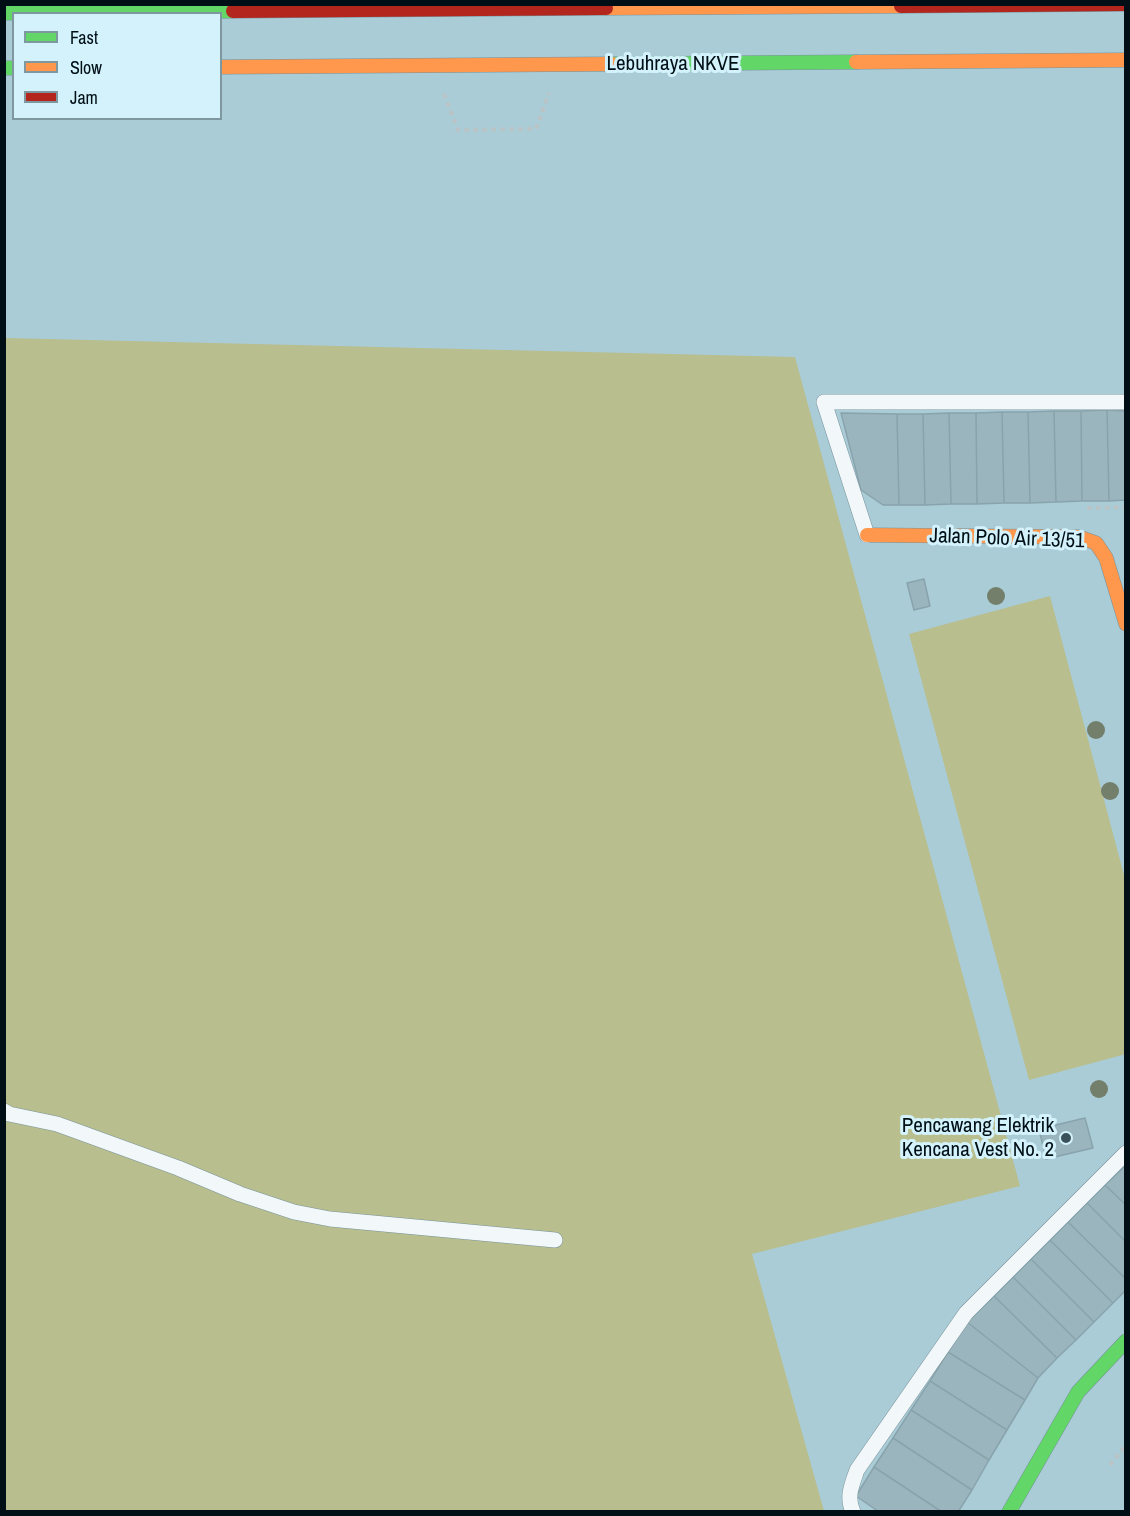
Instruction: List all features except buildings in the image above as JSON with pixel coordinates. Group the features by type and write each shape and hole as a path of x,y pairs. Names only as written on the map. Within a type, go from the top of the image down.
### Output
{"main road":[{"path":"129,12 1125,4"},
{"name":"Lebuhraya NKVE","path":"222,67 1125,60"},
{"name":"Jalan Polo Air 13/51","path":"867,535 1079,537 1096,543 1106,558 1125,624"},
{"path":"1009,1512 1078,1392 1125,1341"}],"lane":[{"path":"867,535 824,402 1125,402"},
{"path":"4,1111 57,1124 178,1168 240,1194 294,1212 330,1219 555,1240"},
{"path":"853,1512 849,1492 857,1470 966,1313 1125,1153"}],"path":[{"path":"433,65 458,130 536,129 560,64"},
{"path":"1110,1465 1125,1445"}],"green space":[{"path":"5,338 795,357 1020,1186 752,1254 824,1511 5,1512"},
{"path":"1050,596 1125,879 1126,1054 1029,1080 909,634"}],"traffic: fast":[{"path":"118,12 233,11"},
{"path":"4,13 12,13"},
{"path":"612,64 856,62"},
{"path":"4,68 12,68"},
{"path":"1009,1512 1078,1392 1126,1341"}],"traffic: slow":[{"path":"606,8 901,6"},
{"path":"856,62 1126,60"},
{"path":"222,67 612,64"},
{"path":"867,535 1079,537 1096,543 1106,558 1126,624"}],"traffic: jam":[{"path":"901,6 1125,4"},
{"path":"233,11 606,8"}],"place":[{"name":"Pencawang Elektrik Kencana Vest No. 2","path":"1066,1138"}]}
